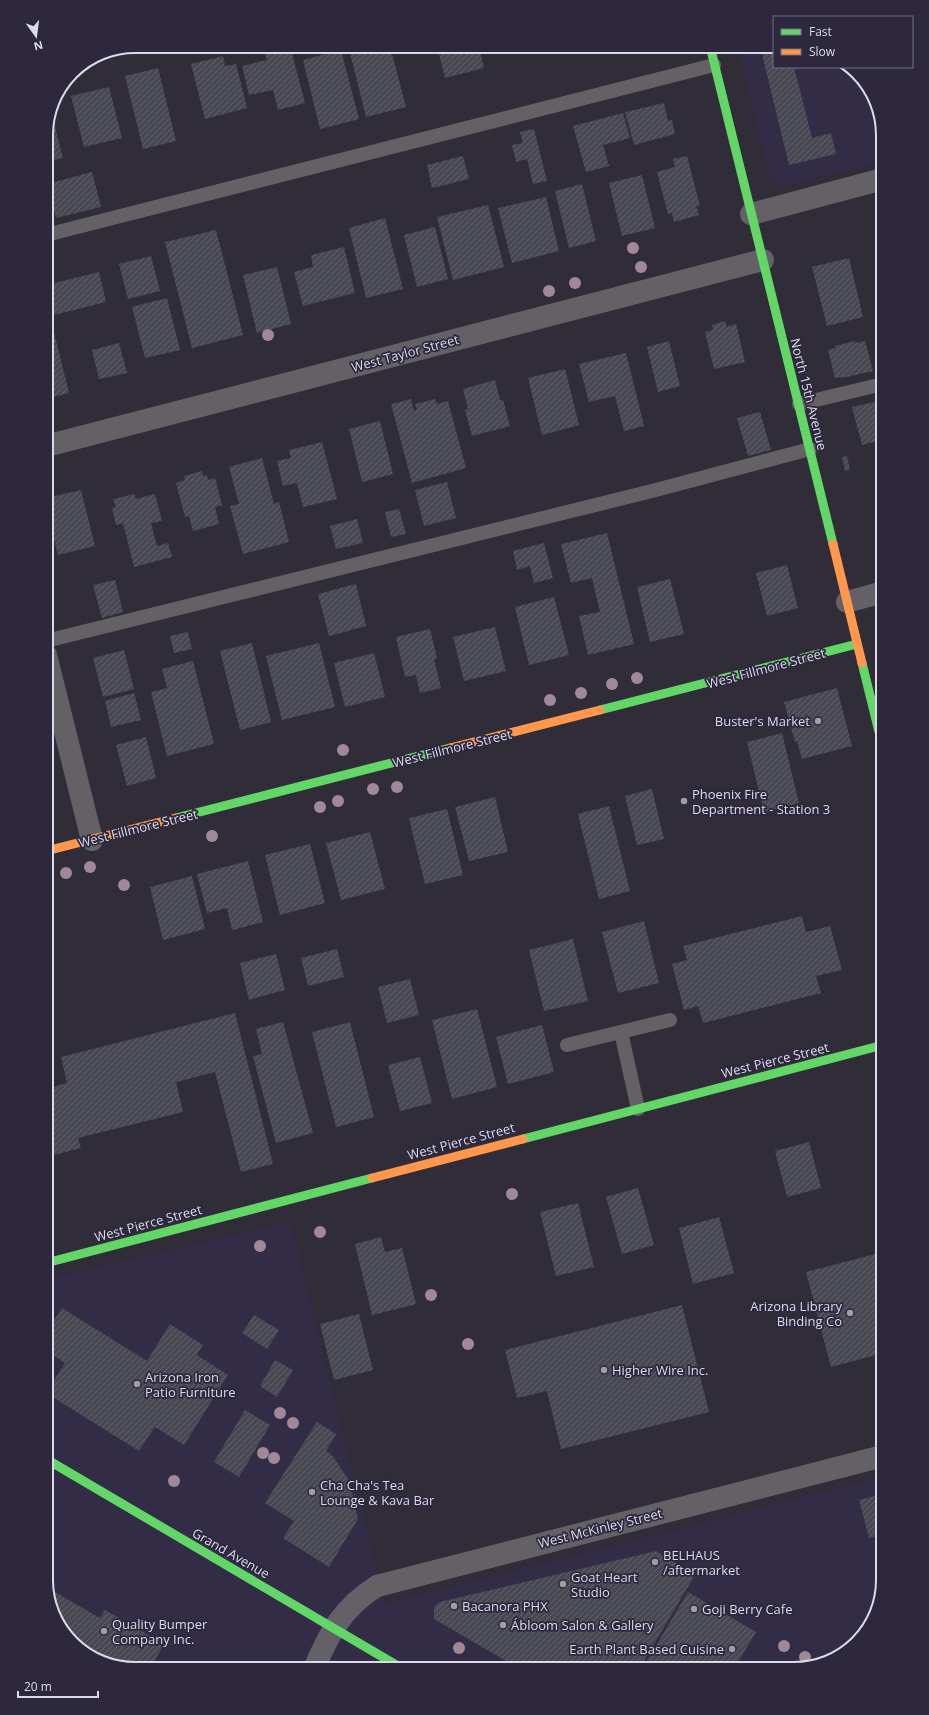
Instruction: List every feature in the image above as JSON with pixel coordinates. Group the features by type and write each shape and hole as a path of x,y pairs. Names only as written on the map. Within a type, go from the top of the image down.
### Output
{"street":[{"name":"North 15th Avenue","path":"712,53 876,720"},
{"path":"752,214 876,181"},
{"name":"West Taylor Street","path":"53,444 763,260"},
{"path":"847,602 876,594"},
{"name":"West Fillmore Street","path":"53,849 857,644"},
{"path":"53,683 92,840"},
{"name":"West Pierce Street","path":"53,1261 876,1047"},
{"name":"West McKinley Street","path":"317,1662 333,1628 346,1610 358,1598 377,1586 876,1458"},
{"name":"Grand Avenue","path":"53,1463 391,1662"}],"lane":[{"path":"53,233 714,64"},
{"path":"799,404 876,386"},
{"path":"53,639 652,491 810,449"},
{"path":"567,1045 670,1020"},
{"path":"621,1032 638,1109"}],"shaded area":[{"path":"740,53 773,53 773,68 841,68 859,85 870,104 876,130 876,163 787,185 777,184 770,178"},
{"path":"291,1222 385,1604 876,1479 876,1580 873,1601 868,1616 856,1634 848,1642 830,1654 820,1658 799,1662 130,1662 109,1658 99,1654 81,1642 64,1621 59,1611 53,1585 53,1277"}],"building":[{"path":"265,53 292,53 305,103 278,110 273,90 249,95 242,66 267,60"},
{"path":"330,53 342,53 359,119 320,129 303,60"},
{"path":"350,53 392,53 406,107 366,117"},
{"path":"439,53 481,53 484,68 445,78"},
{"path":"762,53 773,53 773,68 794,68 812,138 831,133 836,154 789,165"},
{"path":"223,56 225,66 236,64 247,108 205,119 191,64"},
{"path":"158,68 176,141 143,149 125,76"},
{"path":"109,87 122,138 84,147 71,96"},
{"path":"664,103 668,121 672,120 675,134 634,145 625,112"},
{"path":"623,113 630,138 603,145 609,166 586,172 573,126"},
{"path":"54,123 63,158 53,160"},
{"path":"534,129 547,181 533,184 527,159 516,162 512,145 523,143 520,132"},
{"path":"463,156 469,179 432,188 427,165"},
{"path":"687,156 700,206 696,206 699,215 674,222 672,213 668,214 657,172 675,167 673,159"},
{"path":"92,172 101,207 56,218 53,207 53,182"},
{"path":"642,175 655,228 622,236 609,183"},
{"path":"582,184 596,241 569,248 555,191"},
{"path":"546,197 559,251 512,263 498,208"},
{"path":"488,205 504,267 453,280 437,217"},
{"path":"385,218 403,289 366,298 349,228"},
{"path":"435,227 448,279 417,287 404,235"},
{"path":"216,230 243,335 192,348 165,242"},
{"path":"344,247 355,293 303,306 294,272 313,267 311,255"},
{"path":"151,256 160,291 128,299 119,264"},
{"path":"849,258 863,317 827,326 812,267"},
{"path":"277,267 291,324 257,333 243,275"},
{"path":"99,272 106,302 53,315 53,283"},
{"path":"167,298 180,350 145,358 132,307"},
{"path":"725,321 727,327 736,324 745,362 714,369 705,332 713,330 712,325"},
{"path":"53,328 69,393 53,397"},
{"path":"669,341 680,386 658,392 647,347"},
{"path":"855,341 855,343 865,341 873,371 842,378 835,378 828,350 836,348 835,346"},
{"path":"119,343 127,373 99,379 92,350"},
{"path":"626,353 644,426 624,431 615,396 589,402 579,364"},
{"path":"565,369 579,425 542,435 528,378"},
{"path":"495,380 500,400 503,400 510,426 472,436 465,410 468,409 463,389"},
{"path":"411,399 414,411 417,410 415,404 435,399 437,404 448,401 466,468 412,483 391,404"},
{"path":"876,402 876,442 862,445 852,407"},
{"path":"760,412 771,450 748,456 737,418"},
{"path":"380,421 393,474 362,482 349,429"},
{"path":"322,442 337,499 303,507 297,483 283,486 277,461 291,458 289,450"},
{"path":"847,456 850,470 845,471 842,457"},
{"path":"262,458 274,504 279,502 289,542 243,554 230,506 239,504 229,467"},
{"path":"202,471 203,476 207,475 208,480 215,478 222,505 215,507 219,524 193,531 189,516 185,517 176,483 185,480 184,476"},
{"path":"447,482 456,518 424,526 415,490"},
{"path":"81,490 95,546 58,555 53,535 53,496"},
{"path":"134,494 136,499 155,494 162,521 151,523 157,546 168,543 172,557 134,567 123,523 116,525 112,508 116,507 113,499"},
{"path":"399,509 406,534 391,537 385,512"},
{"path":"357,519 363,543 336,549 330,526"},
{"path":"607,533 634,644 588,655 579,616 600,612 592,578 571,583 561,544"},
{"path":"544,543 553,578 534,583 530,566 517,570 513,551"},
{"path":"787,565 798,608 767,616 756,573"},
{"path":"670,579 684,634 650,642 637,587"},
{"path":"115,580 123,612 102,618 93,585"},
{"path":"356,584 366,626 329,636 318,594"},
{"path":"554,597 569,655 529,665 515,607"},
{"path":"495,627 506,671 464,681 453,637"},
{"path":"430,629 437,658 434,659 441,688 420,693 416,675 405,677 396,637"},
{"path":"188,632 192,649 174,653 170,636"},
{"path":"252,643 271,722 240,730 220,651"},
{"path":"319,643 335,707 282,720 266,656"},
{"path":"124,650 134,689 103,697 93,658"},
{"path":"374,653 385,697 345,707 334,663"},
{"path":"193,661 214,744 167,756 151,692 167,688 162,669"},
{"name":"Buster's Market","path":"837,688 852,746 802,759 797,741 795,742 784,702"},
{"path":"134,693 141,720 111,727 105,701"},
{"path":"782,733 799,803 764,812 747,742"},
{"path":"146,737 156,778 127,786 116,745"},
{"path":"652,789 664,839 637,845 625,796"},
{"path":"495,797 508,852 469,861 455,807"},
{"path":"609,806 630,891 599,899 578,814"},
{"path":"447,809 463,875 425,884 409,818"},
{"path":"370,832 385,889 341,900 326,843"},
{"path":"310,844 325,903 280,915 265,855"},
{"path":"248,861 263,922 232,930 227,908 207,913 197,874"},
{"path":"192,876 205,929 163,940 150,887"},
{"path":"802,916 806,932 830,926 842,970 816,976 821,993 703,1023 698,1006 684,1010 672,964 687,960 683,946"},
{"path":"644,921 659,983 618,993 602,932"},
{"path":"573,939 588,1001 544,1011 529,950"},
{"path":"337,949 344,977 308,986 301,958"},
{"path":"276,954 285,990 249,1000 240,963"},
{"path":"410,979 419,1015 387,1023 378,987"},
{"path":"477,1009 497,1087 452,1099 432,1020"},
{"path":"235,1013 273,1164 241,1172 215,1072 176,1082 183,1112 78,1138 81,1148 53,1155 53,1087 67,1083 61,1057"},
{"path":"283,1022 313,1133 276,1143 253,1056 262,1054 256,1029"},
{"path":"350,1022 374,1117 336,1127 312,1032"},
{"path":"542,1025 554,1072 508,1084 496,1037"},
{"path":"420,1057 432,1103 400,1111 388,1065"},
{"path":"809,1142 821,1188 787,1197 775,1151"},
{"path":"638,1188 654,1245 622,1254 606,1197"},
{"path":"578,1203 594,1267 556,1276 540,1212"},
{"path":"719,1217 734,1273 693,1284 679,1228"},
{"path":"381,1237 385,1252 402,1248 416,1304 372,1315 355,1244"},
{"name":"Arizona Library Binding Co","path":"876,1254 876,1355 831,1367 806,1272"},
{"name":"Higher Wire Inc.","path":"682,1305 709,1412 561,1449 547,1391 517,1398 505,1350"},
{"name":"Arizona Iron Patio Furniture","path":"62,1308 147,1361 170,1324 203,1345 197,1355 228,1375 184,1445 155,1427 139,1451 53,1397 53,1382 65,1363 53,1355 53,1322"},
{"path":"359,1314 373,1370 334,1380 320,1324"},
{"path":"254,1315 279,1330 267,1349 242,1333"},
{"path":"275,1360 293,1370 277,1397 260,1386"},
{"path":"245,1410 270,1425 239,1477 214,1462"},
{"name":"Cha Cha's Tea Lounge & Kava Bar","path":"317,1422 336,1434 326,1451 331,1454 349,1480 358,1519 329,1567 283,1538 294,1521 265,1503"},
{"path":"876,1496 876,1536 869,1538 859,1500"},
{"path":"656,1551 695,1575 643,1662 508,1662 434,1619 434,1607 440,1602"},
{"name":"Quality Bumper Company Inc.","path":"54,1592 100,1618 105,1610 164,1644 154,1662 130,1662 109,1658 99,1654 81,1642 73,1634 59,1611"},
{"path":"688,1592 756,1632 738,1662 646,1662"}],"traffic: fast":[{"path":"712,53 833,544"},
{"path":"600,710 857,644"},
{"path":"862,663 876,720"},
{"path":"176,818 450,748"},
{"path":"523,1139 876,1047"},
{"path":"53,1261 372,1178"},
{"path":"53,1463 391,1662"}],"traffic: slow":[{"path":"833,544 862,663"},
{"path":"450,748 600,710"},
{"path":"53,849 176,818"},
{"path":"372,1178 523,1139"}],"place":[{"name":"Buster's Market","path":"818,721"},
{"name":"Phoenix Fire Department - Station 3","path":"684,801"},
{"name":"Arizona Library Binding Co","path":"850,1313"},
{"name":"Higher Wire Inc.","path":"604,1370"},
{"name":"Arizona Iron Patio Furniture","path":"137,1384"},
{"name":"Cha Cha's Tea Lounge & Kava Bar","path":"312,1492"},
{"name":"BELHAUS /aftermarket","path":"655,1562"},
{"name":"Goat Heart Studio","path":"563,1584"},
{"name":"Bacanora PHX","path":"454,1606"},
{"name":"Goji Berry Cafe","path":"694,1609"},
{"name":"Ábloom Salon & Gallery","path":"503,1625"},
{"name":"Quality Bumper Company Inc.","path":"104,1631"},
{"name":"Earth Plant Based Cuisine","path":"732,1649"}]}
